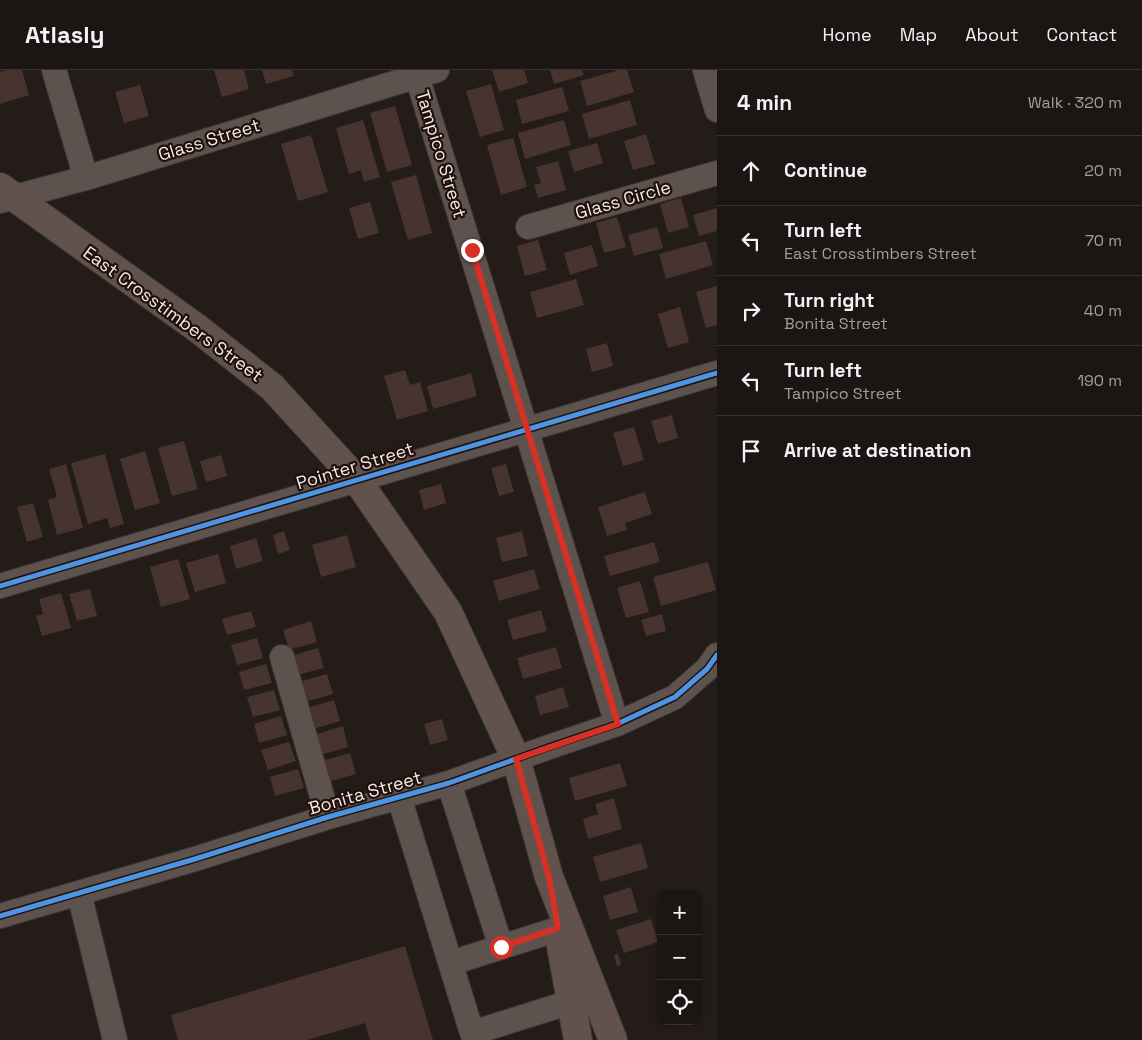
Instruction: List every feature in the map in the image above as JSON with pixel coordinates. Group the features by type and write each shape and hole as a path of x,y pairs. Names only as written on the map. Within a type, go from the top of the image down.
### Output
{"main road":[{"name":"East Crosstimbers Street","path":"4,195 198,328 272,387 357,480 448,612 516,759 549,877 612,1040"},
{"name":"East Crosstimbers Street","path":"549,877 578,1040"}],"street":[{"path":"54,70 86,178"},
{"path":"705,70 717,110"},
{"name":"Glass Street","path":"4,195 86,178 423,72"},
{"name":"Tampico Street","path":"423,72 527,429 618,724"},
{"name":"Glass Circle","path":"528,227 717,173"},
{"name":"Pointer Street","path":"0,586 717,373"},
{"name":"Bonita Street","path":"0,916 195,859 328,817 449,783 618,724 675,697 707,669 717,655"},
{"path":"282,657 328,817"},
{"path":"449,783 501,947"},
{"path":"399,797 472,1033 571,1002"},
{"path":"78,893 115,1040"},
{"path":"451,964 558,928"}],"building":[{"path":"22,70 29,95 0,104 0,72"},
{"path":"214,70 244,70 249,89 222,97"},
{"path":"262,70 292,70 294,76 266,84"},
{"path":"492,70 524,70 528,83 499,92"},
{"path":"550,70 582,70 584,75 554,84"},
{"path":"619,70 627,70 634,92 587,106 580,81"},
{"path":"491,84 504,130 480,137 466,91"},
{"path":"140,85 149,116 124,123 115,92"},
{"path":"562,87 569,111 522,124 516,100"},
{"path":"630,100 637,125 589,139 582,114"},
{"path":"395,106 412,165 387,172 370,113"},
{"path":"363,120 380,177 364,182 361,170 349,174 336,128"},
{"path":"564,120 571,145 525,159 518,133"},
{"path":"646,134 655,164 633,170 624,141"},
{"path":"311,135 328,192 298,201 281,144"},
{"path":"513,138 527,187 501,195 487,145"},
{"path":"597,143 603,163 574,172 568,151"},
{"path":"558,161 566,190 538,198 534,185 541,183 536,167"},
{"path":"416,175 432,233 408,240 391,182"},
{"path":"681,198 689,227 668,233 660,204"},
{"path":"370,202 379,233 358,239 349,208"},
{"path":"717,208 717,231 699,236 693,215"},
{"path":"617,217 626,247 604,253 596,223"},
{"path":"657,227 663,248 634,256 628,235"},
{"path":"538,240 547,270 525,276 517,246"},
{"path":"706,241 713,265 666,279 659,254"},
{"path":"592,245 598,266 570,275 564,253"},
{"path":"576,279 584,305 537,318 530,292"},
{"path":"717,286 717,325 706,328 696,292"},
{"path":"680,307 689,342 668,348 658,314"},
{"path":"607,343 613,366 592,372 586,349"},
{"path":"405,370 410,385 420,382 428,411 397,420 384,376"},
{"path":"471,373 477,396 433,409 427,386"},
{"path":"672,415 678,438 658,444 651,421"},
{"path":"634,427 644,460 623,466 613,433"},
{"path":"184,441 198,489 172,496 158,448"},
{"path":"145,451 160,503 135,510 120,459"},
{"path":"105,454 124,524 110,528 107,518 88,524 71,463"},
{"path":"221,455 227,476 206,482 200,461"},
{"path":"66,464 83,528 57,535 48,500 57,497 49,469"},
{"path":"506,464 514,492 499,496 491,468"},
{"path":"441,484 446,503 424,510 419,490"},
{"path":"645,492 652,514 625,523 627,530 607,536 598,507"},
{"path":"33,503 43,537 27,542 17,507"},
{"path":"284,531 290,550 278,554 273,535"},
{"path":"522,531 528,556 502,562 496,538"},
{"path":"347,535 356,567 321,577 312,545"},
{"path":"256,538 263,561 236,569 230,546"},
{"path":"654,542 660,562 610,576 604,556"},
{"path":"218,554 226,583 195,592 186,563"},
{"path":"178,559 190,599 161,607 150,567"},
{"path":"708,562 716,590 661,606 653,577"},
{"path":"534,569 540,589 499,601 493,581"},
{"path":"640,581 649,612 626,618 617,588"},
{"path":"90,589 97,616 77,621 69,594"},
{"path":"61,593 71,628 42,636 36,616 43,614 39,599"},
{"path":"541,610 547,631 513,640 507,620"},
{"path":"251,611 256,627 227,635 222,619"},
{"path":"662,614 666,631 646,636 641,620"},
{"path":"311,621 317,642 289,650 283,630"},
{"path":"257,638 263,658 237,665 231,645"},
{"path":"556,647 562,668 523,679 517,658"},
{"path":"318,648 324,668 297,675 291,656"},
{"path":"266,664 272,683 244,690 239,672"},
{"path":"327,674 333,694 305,702 299,682"},
{"path":"563,687 569,707 540,715 535,696"},
{"path":"274,690 280,710 253,717 247,697"},
{"path":"334,700 340,721 313,729 307,708"},
{"path":"281,716 287,735 259,743 254,724"},
{"path":"442,719 448,740 430,745 424,724"},
{"path":"343,726 348,747 320,755 314,735"},
{"path":"289,742 296,761 268,770 261,750"},
{"path":"350,753 356,774 328,782 322,761"},
{"path":"620,763 627,786 575,801 569,778"},
{"path":"298,769 304,788 275,796 270,777"},
{"path":"614,798 622,829 588,839 583,819 598,814 595,804"},
{"path":"641,843 648,868 600,882 593,857"},
{"path":"631,887 638,912 610,920 603,896"},
{"path":"651,919 657,942 624,953 616,930"},
{"path":"405,946 433,1040 370,1040 365,1023 307,1040 178,1040 171,1015"},
{"path":"618,954 621,965 617,966 614,955"}],"cycle path":[{"path":"0,586 717,373"},
{"path":"0,916 195,859 328,817 449,783 617,724 675,697 707,669 717,655"}],"route":[{"path":"472,250 618,724 516,759 549,877 558,928 501,947"}]}
